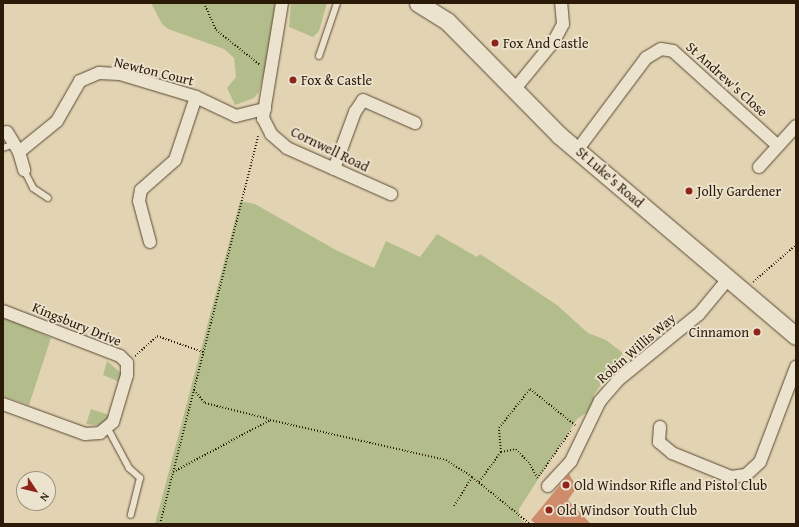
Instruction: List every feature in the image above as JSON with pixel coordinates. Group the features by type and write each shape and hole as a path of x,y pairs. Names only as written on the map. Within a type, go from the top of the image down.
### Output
{"main road":[{"name":"St Luke's Road","path":"427,5 447,21 514,90 578,149 796,336"}],"street":[{"path":"264,113 282,3"},
{"path":"514,90 554,41 563,24 562,3"},
{"name":"St Andrew's Close","path":"578,149 646,58 661,49 673,51 777,145"},
{"name":"Newton Court","path":"12,148 57,121 80,81 99,73 120,74 196,97 236,116 264,113"},
{"path":"150,242 139,201 141,190 175,160 196,97"},
{"path":"334,169 355,112 363,100 415,123"},
{"name":"Cornwell Road","path":"264,113 271,134 287,148 390,194"},
{"path":"759,167 777,145 796,126"},
{"path":"7,132 12,148 24,170"},
{"name":"Robin Willis Way","path":"548,486 571,461 600,401 618,380 699,314 728,279"},
{"name":"Kingsbury Drive","path":"3,311 120,356 127,363 127,375 113,422 107,426"},
{"path":"660,427 659,442 672,453 731,477 746,475 760,462 796,367"},
{"path":"3,404 85,434 100,433 107,426"}],"lane":[{"path":"319,56 337,3"},
{"path":"24,170 33,188 48,198"},
{"path":"107,426 129,468 140,478 131,515"}],"path":[{"path":"204,3 216,30 270,76"},
{"path":"160,524 264,113"},
{"path":"743,292 796,245"},
{"path":"127,363 157,336 203,352"},
{"path":"479,482 501,452 499,428 530,389 575,425"},
{"path":"194,390 205,403 270,420 446,460 479,482 530,524"},
{"path":"173,472 270,420"},
{"path":"538,479 579,420"},
{"path":"501,452 516,449 530,464 538,479 548,486"},
{"path":"454,506 472,477"}],"green space":[{"path":"151,3 275,3 268,57 259,92 254,98 235,105 227,88 236,77 234,58 224,49 168,29 162,24"},
{"path":"291,3 327,3 319,31 313,37 289,27"},
{"path":"240,201 255,204 334,249 374,268 386,241 420,257 437,234 477,257 480,254 557,305 588,333 606,340 623,353 593,396 599,400 594,408 577,419 519,509 519,517 526,524 155,524"},
{"path":"3,316 51,338 29,405 3,396"},
{"path":"107,361 121,373 122,383 103,375"},
{"path":"116,407 111,421 103,426 86,424 91,409 112,416"}],"building":[{"path":"569,474 577,487 568,500 591,524 536,524 531,520"}],"place":[{"name":"Fox And Castle","path":"495,43"},
{"name":"Fox & Castle","path":"293,80"},
{"name":"Jolly Gardener","path":"689,191"},
{"name":"Cinnamon","path":"757,332"},
{"name":"Old Windsor Rifle and Pistol Club","path":"566,485"},
{"name":"Old Windsor Youth Club","path":"549,510"}]}
